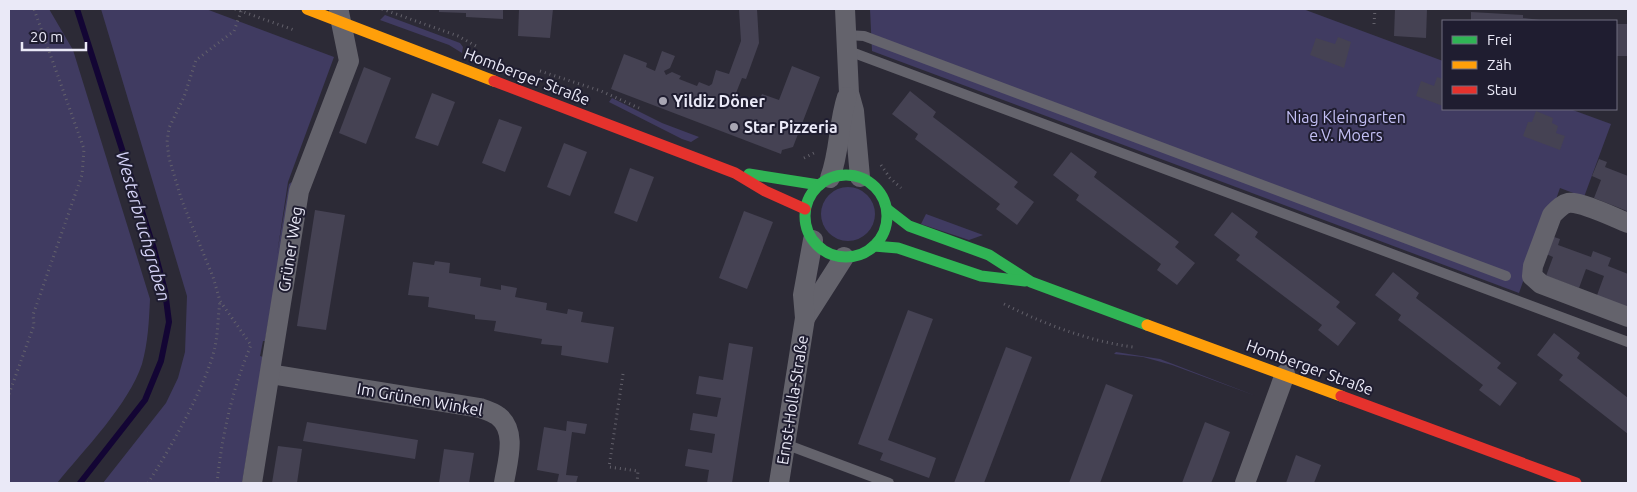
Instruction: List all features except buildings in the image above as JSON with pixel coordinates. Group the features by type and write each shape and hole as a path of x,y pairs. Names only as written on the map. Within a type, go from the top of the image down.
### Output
{"main road":[{"name":"Homberger Straße","path":"306,9 340,15 735,173 765,191 806,209"},
{"name":"Homberger Straße","path":"735,173 768,175 794,181 824,181"},
{"path":"845,175 860,177 878,190 887,209 884,233 874,246 865,252 844,257 826,252 813,240 808,230 806,209 813,192 824,181 845,175"},
{"name":"Homberger Straße","path":"887,209 909,226 989,255 1031,282 1285,374 1576,483"},
{"name":"Homberger Straße","path":"874,246 898,248 982,276 1031,282"}],"street":[{"path":"845,9 848,93 854,111 860,177"},
{"name":"Grüner Weg","path":"252,483 299,191 349,61 340,15"},
{"path":"824,181 837,150 842,112 848,93"},
{"path":"1628,223 1577,204 1568,203 1552,214 1533,266 1532,276 1541,284 1628,317"},
{"name":"Ernst-Holla-Straße","path":"779,483 805,318 803,295 813,240"},
{"name":"Ernst-Holla-Straße","path":"805,318 844,257"},
{"name":"Im Grünen Winkel","path":"270,374 480,408 498,416 508,428 510,446 504,483"},
{"path":"1245,483 1285,374"}],"lane":[{"path":"846,42 864,36 1506,276"},
{"path":"846,42 1628,342"},
{"path":"785,444 890,483"}],"path":[{"path":"9,394 34,325 33,315 82,175 84,159 84,149 34,9"},
{"path":"217,483 221,444 238,376 251,345 220,301 213,277 182,201 169,158 167,142 169,128 184,97 196,60 234,30 242,9"},
{"path":"382,9 458,36 484,50"},
{"path":"1374,24 1375,9"},
{"path":"532,70 547,72 601,91 646,111"},
{"path":"794,181 805,158 818,151 837,150"},
{"path":"858,153 876,155 890,178 905,192"},
{"path":"148,483 182,424 209,367 217,337 220,301"},
{"path":"1001,303 1027,316 1097,340 1142,348"},
{"path":"623,374 609,467 638,471 636,483"}],"green space":[{"path":"9,9 49,9 73,50 150,299 146,348 136,379 117,411 57,483 9,483"},
{"path":"101,9 206,9 334,57 288,182 277,254 289,184 292,182 265,341 263,341 260,356 263,357 242,483 103,483 166,403 178,378 185,352 187,296"},
{"name":"Niag Kleingarten e.V. Moers","path":"870,9 1303,9 1442,61 1442,110 1573,110 1611,124 1584,197 1560,188 1554,205 1548,210 1519,293 872,51"},
{"path":"385,15 460,43 463,47 462,53 449,45 380,20"},
{"path":"612,98 662,123 699,137 691,142 682,139 609,102"},
{"path":"848,187 867,195 875,214 867,233 848,241 829,233 821,214 829,195"},
{"path":"926,214 983,235 969,240 921,224"},
{"path":"1116,352 1160,359 1256,396 1172,365 1143,357 1114,354"}],"waterway":[{"name":"Westerbruchgraben","path":"77,9 154,249 165,291 169,322 161,361 145,400 80,483"}],"traffic: fast":[{"path":"749,174 819,185"},
{"path":"846,175 862,178 875,187 884,200 887,216 884,232 875,245 862,254 846,257 830,254 817,245 808,232 805,216 808,200 817,187 830,178 846,175"},
{"path":"887,209 909,226 989,255 1031,282 1147,325"},
{"path":"874,246 898,248 981,276 1025,281"}],"traffic: slow":[{"path":"307,9 494,81"},
{"path":"1147,325 1341,396"}],"traffic: jam":[{"path":"494,81 735,173 765,191 805,209"},
{"path":"1341,396 1576,483"}],"place":[{"name":"Yildiz Döner","path":"663,101"},
{"name":"Star Pizzeria","path":"734,127"}]}
